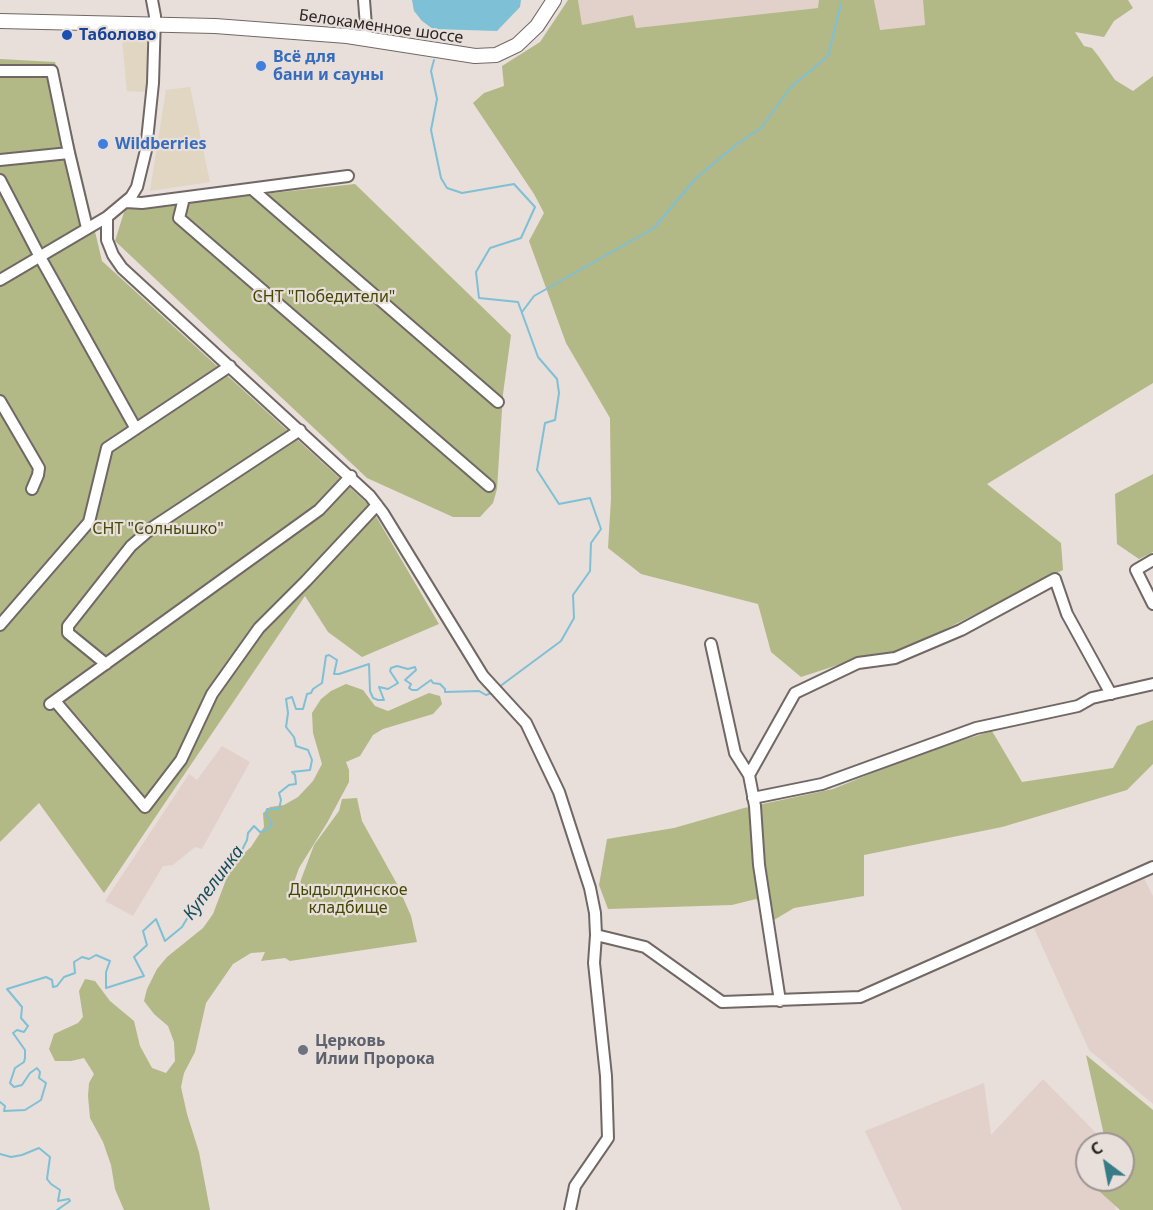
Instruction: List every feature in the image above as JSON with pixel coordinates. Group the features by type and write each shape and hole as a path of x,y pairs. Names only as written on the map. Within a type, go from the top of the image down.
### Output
{"main road":[{"name":"Белокаменное шоссе","path":"0,21 226,27 347,36 475,56 496,55 517,45 537,26 554,0"}],"street":[{"path":"0,280 107,217 126,202 137,187 146,150 153,83 155,24 153,0"},
{"path":"364,0 367,39"},
{"path":"0,71 52,71 87,228"},
{"path":"0,160 69,153"},
{"path":"126,202 142,203 348,176"},
{"path":"0,180 40,257 136,429"},
{"path":"252,189 498,402"},
{"path":"184,198 179,218 489,486"},
{"path":"107,217 107,240 122,268 351,476 377,505 490,684 526,723 559,792 590,888 595,913 594,963 606,1076 608,1137 575,1186 570,1210"},
{"path":"0,625 89,522 107,448 230,366"},
{"path":"0,401 39,468 32,489"},
{"path":"106,664 68,633 68,626 131,546 153,527 300,430"},
{"path":"351,476 319,510 53,703 145,807 181,760 212,694 259,628 377,505"},
{"path":"1153,560 1136,570 1153,604"},
{"path":"750,774 795,693 858,663 895,658 961,630 1055,579 1068,614 1111,694"},
{"path":"711,644 735,753 750,774 759,865 780,1001"},
{"path":"753,798 822,784 976,728 1078,706 1092,698 1153,684"},
{"path":"596,935 645,947 722,1002 860,997 1153,867"}],"shaded area":[{"path":"578,0 819,0 819,8 636,28 633,15 582,25"},
{"path":"874,0 923,0 925,25 879,30"},
{"path":"148,38 146,92 127,91 122,39"},
{"path":"190,87 210,182 150,191 166,90"},
{"path":"222,746 250,762 202,849 195,847 173,865 163,866 133,916 105,901 189,774 197,780"},
{"path":"1143,876 1153,896 1153,1104 1089,1050 1033,926"},
{"path":"1043,1079 1095,1132 1075,1132 1075,1192 1112,1192 1116,1210 902,1210 865,1131 984,1083 991,1135"}],"green space":[{"path":"568,0 578,0 582,25 633,15 636,28 818,8 819,0 874,0 880,30 925,25 923,0 1128,0 1133,8 1114,21 1104,37 1075,32 1084,46 1092,48 1115,80 1133,91 1153,76 1153,383 987,484 1061,543 1063,570 904,650 859,658 801,677 771,652 758,604 641,574 608,548 611,499 610,418 566,343 529,241 544,213 534,194 473,103 484,93 504,86 502,66 540,42"},
{"name":"СНТ \"Солнышко\"","path":"0,59 55,62 102,261 370,506 439,624 362,657 328,632 305,596 104,893 39,803 0,842"},
{"name":"СНТ \"Победители\"","path":"355,184 511,335 503,394 497,489 493,503 480,517 453,517 367,478 115,241 125,209"},
{"path":"1153,474 1153,552 1139,559 1117,544 1115,494"},
{"name":"Дыдылдинское кладбище","path":"346,684 363,690 375,706 388,711 429,693 440,696 442,704 433,714 383,729 373,735 360,756 346,762 349,782 299,868 293,885 296,893 314,845 339,811 342,799 357,798 362,821 397,884 411,916 417,942 290,961 285,958 261,961 265,952 251,953 233,964 206,1003 195,1052 184,1073 181,1087 199,1152 210,1210 124,1210 115,1189 111,1165 103,1142 90,1118 89,1083 94,1074 84,1058 55,1061 49,1049 54,1034 78,1023 83,1017 79,991 85,979 95,981 110,1001 134,1021 140,1046 152,1068 166,1073 175,1061 174,1042 168,1026 144,1001 147,989 157,969 167,957 203,928 213,914 232,864 251,847 264,827 263,813 270,807 284,805 298,797 313,781 322,764 313,733 312,713 321,699"},
{"path":"1153,720 1153,764 1127,790 1002,827 864,855 864,896 794,908 774,920 756,899 732,905 608,909 599,885 607,839 674,828 744,808 833,789 919,754 992,731 1022,782 1113,768 1137,726"},
{"path":"1086,1055 1153,1110 1153,1210 1120,1210 1100,1192 1135,1192 1135,1132 1103,1132"}],"water":[{"path":"412,0 521,0 520,7 497,31 433,29 414,11"}],"waterway":[{"path":"522,312 534,296 654,228 695,179 737,144 761,128 791,87 828,56 841,3"},
{"name":"Купелинка","path":"433,39 434,28"},
{"name":"Купелинка","path":"434,60 431,71 437,99 431,130 441,178 447,188 462,193 514,184 535,207 521,238 490,248 476,272 479,298 518,302 538,357 557,379 559,393 555,420 545,423 537,470 559,504 590,498 601,529 591,543 590,571 573,595 574,618 561,641 499,687"},
{"name":"Купелинка","path":"0,1102 5,1106 4,1111 25,1110 41,1100 46,1083 39,1078 40,1072 37,1068 30,1073 22,1085 14,1087 10,1083 15,1068 24,1062 25,1058 25,1050 13,1033 17,1030 24,1032 28,1026 21,1018 22,1007 7,989 46,977 52,980 53,987 57,986 64,977 75,973 74,962 82,957 89,959 96,955 110,961 106,972 106,988 144,976 134,957 147,945 143,931 156,919 165,941 182,927 191,912 207,897 234,851 242,850 248,833 254,826 260,832 267,830 272,824 266,814 267,809 279,809 281,800 279,793 289,785 296,784 295,775 292,772 310,770 312,760 308,750 296,746 294,737 286,727 288,713 286,699 292,697 296,709 303,709 307,694 322,683 326,656 329,655 337,660 334,674 369,664 370,691 373,698 378,700 384,700 379,687 388,689 398,683 390,671 391,668 397,666 408,669 415,667 416,670 405,680 411,684 409,688 412,690 417,690 431,680 433,683 440,684 445,692 479,691 486,695 492,693"},
{"name":"Купелинка","path":"0,1154 11,1157 39,1148 50,1157 47,1179 60,1190 58,1201 69,1199 70,1201 57,1210"}],"place":[{"name":"Таболово","path":"67,35"},
{"name":"Всё для бани и сауны","path":"261,66"},
{"name":"Wildberries","path":"103,144"},
{"name":"Церковь Илии Пророка","path":"303,1050"}]}
